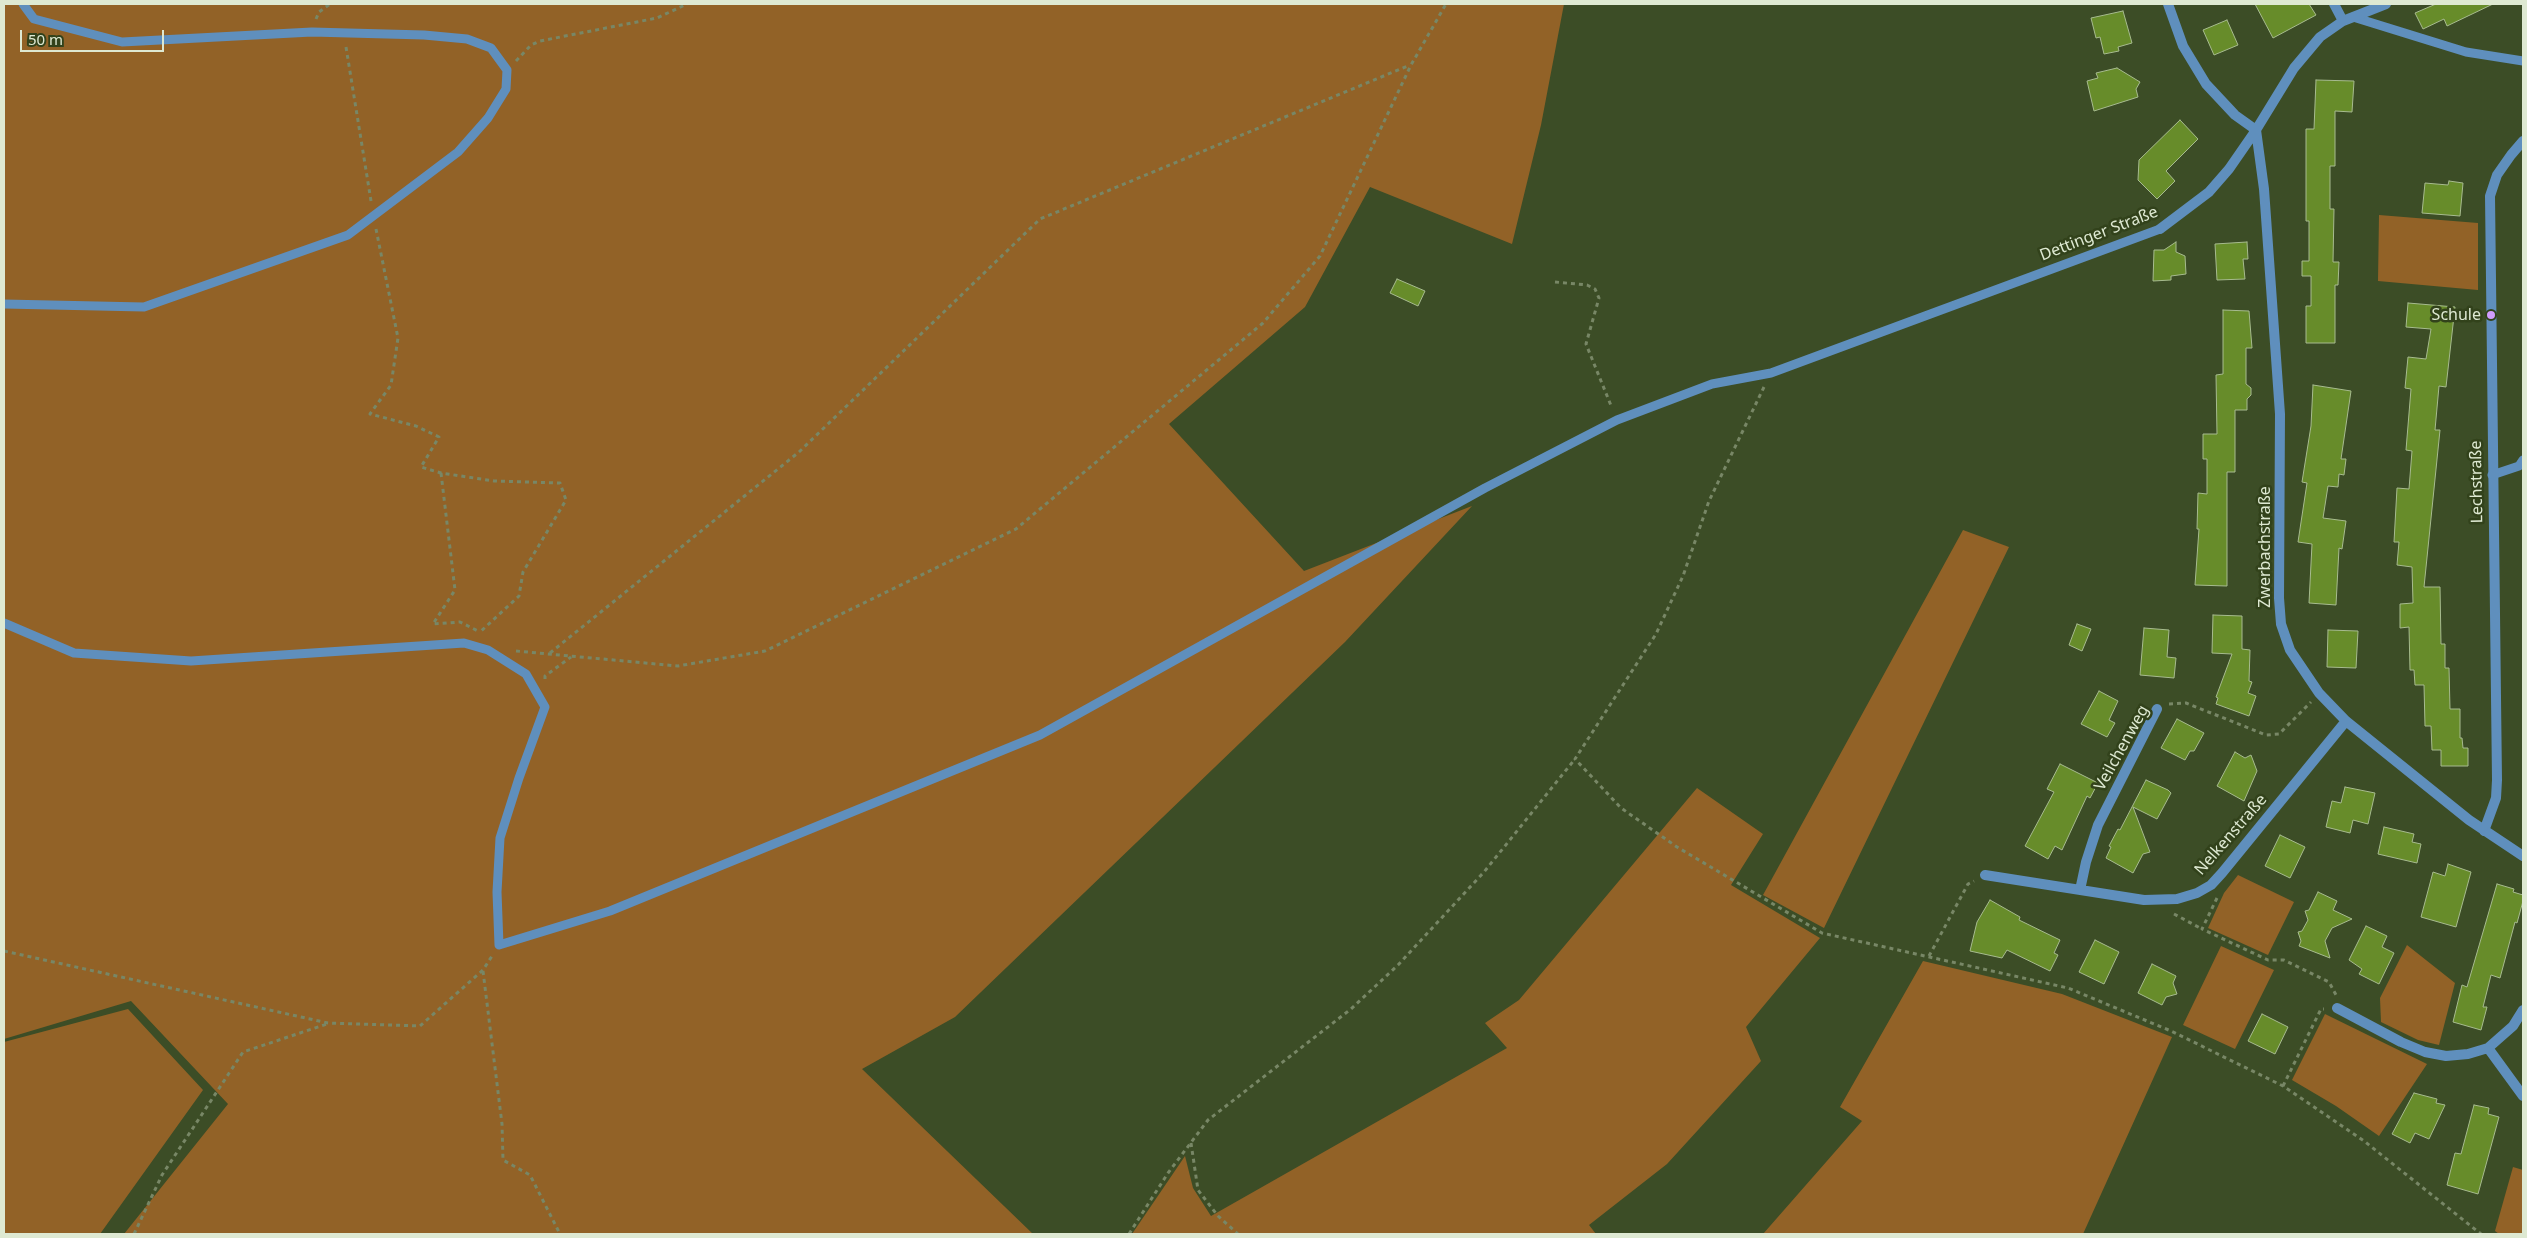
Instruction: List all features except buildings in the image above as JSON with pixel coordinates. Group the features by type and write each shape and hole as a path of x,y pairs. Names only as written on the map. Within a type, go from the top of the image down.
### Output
{"street":[{"path":"2168,4 2184,46 2206,84 2230,110 2256,130"},
{"path":"2334,4 2343,22"},
{"name":"Dettinger Straße","path":"2160,229 2209,192 2256,130 2294,68 2320,37 2343,22 2386,4"},
{"name":"Zwerbachstraße","path":"2256,130 2264,190 2280,414 2278,562 2281,624 2290,650 2319,693 2346,721 2484,831 2523,856"},
{"name":"Lechstraße","path":"2484,831 2496,798 2497,780 2490,196 2497,175 2511,154 2523,141"},
{"name":"Veilchenweg","path":"2080,890 2086,862 2098,825 2157,709"},
{"name":"Nelkenstraße","path":"1985,876 2164,901 2197,894 2211,885 2346,721"},
{"path":"2337,1008 2401,1042 2425,1052 2446,1056 2468,1054 2488,1048 2513,1026 2523,1010"},
{"path":"2488,1048 2523,1096"}],"lane":[{"path":"4,304 144,307 348,235 458,152 488,118 506,89 507,70 491,48 467,39 424,35 312,32 122,42 34,19 23,4"},
{"path":"2353,17 2466,52 2523,61"},
{"name":"Dettinger Straße","path":"545,707 519,778 500,838 497,892 499,945 610,911 1040,735 1485,488 1617,420 1712,384 1771,373 2160,229"},
{"path":"2492,475 2519,466 2523,460"},
{"path":"4,623 74,653 191,661 464,643 488,650 526,674 545,707"}],"path":[{"path":"313,25 319,12 330,4"},
{"path":"507,70 531,45 540,41 657,18 687,4"},
{"path":"515,651 678,666 764,651 1016,530 1263,323 1320,256 1411,64 1446,4"},
{"path":"347,54 369,183"},
{"path":"550,654 799,452 1040,219 1411,64"},
{"path":"373,216 398,338 391,385 370,414 416,426 439,437 421,467 441,473 494,481 560,483 566,500 523,572 519,596 480,632 460,622 432,624 455,590 441,473"},
{"path":"1555,282 1587,285 1595,290 1599,298 1586,344 1617,420"},
{"path":"1129,1234 1168,1173 1208,1120 1351,1008 1398,965 1484,872 1575,759 1656,634 1683,576 1709,501 1771,373"},
{"path":"545,707 545,676 571,656"},
{"name":"Veilchenweg","path":"2157,709 2172,703 2186,703 2266,735 2279,734 2319,693"},
{"path":"1575,759 1622,808 1677,847 1822,933 2068,988 2171,1032 2283,1086 2364,1141 2481,1234"},
{"path":"1929,956 1968,884 1985,876"},
{"path":"2202,929 2218,896 2211,885"},
{"path":"2189,923 2268,960 2284,960 2329,982 2336,995 2337,1008 2321,1009 2283,1086"},
{"path":"4,951 328,1023 420,1026 483,970 502,1124 503,1160 530,1175 560,1234"},
{"path":"134,1234 162,1174 243,1052 328,1023"},
{"path":"1190,1142 1198,1190 1218,1216 1238,1234"}],"shaded area":[{"path":"4,4 1564,4 1541,125 1512,244 1370,187 1305,307 1169,424 1304,571 1472,506 1345,642 955,1017 862,1069 1033,1234 124,1234 228,1104 131,1001 4,1039"},
{"path":"2379,215 2478,223 2478,290 2378,281"},
{"path":"1963,530 2009,547 1824,928 1763,895"},
{"path":"1697,788 1763,834 1731,885 1820,938 1746,1027 1761,1061 1667,1164 1589,1225 1596,1234 1132,1234 1185,1156 1193,1188 1211,1216 1507,1048 1485,1023 1519,1000"},
{"path":"2238,875 2294,902 2268,955 2208,928 2224,893"},
{"path":"2407,945 2455,983 2439,1045 2418,1040 2381,1022 2380,998"},
{"path":"2221,946 2274,970 2235,1049 2183,1025"},
{"path":"1923,961 2062,994 2172,1037 2083,1234 1763,1234 1862,1121 1840,1107"},
{"path":"128,1009 203,1090 100,1234 4,1234 4,1042"},
{"path":"2325,1014 2427,1064 2379,1136 2336,1106 2292,1080"},
{"path":"2513,1167 2523,1170 2523,1234 2499,1234 2495,1231"}],"place":[{"name":"Schule","path":"2491,315"}]}
